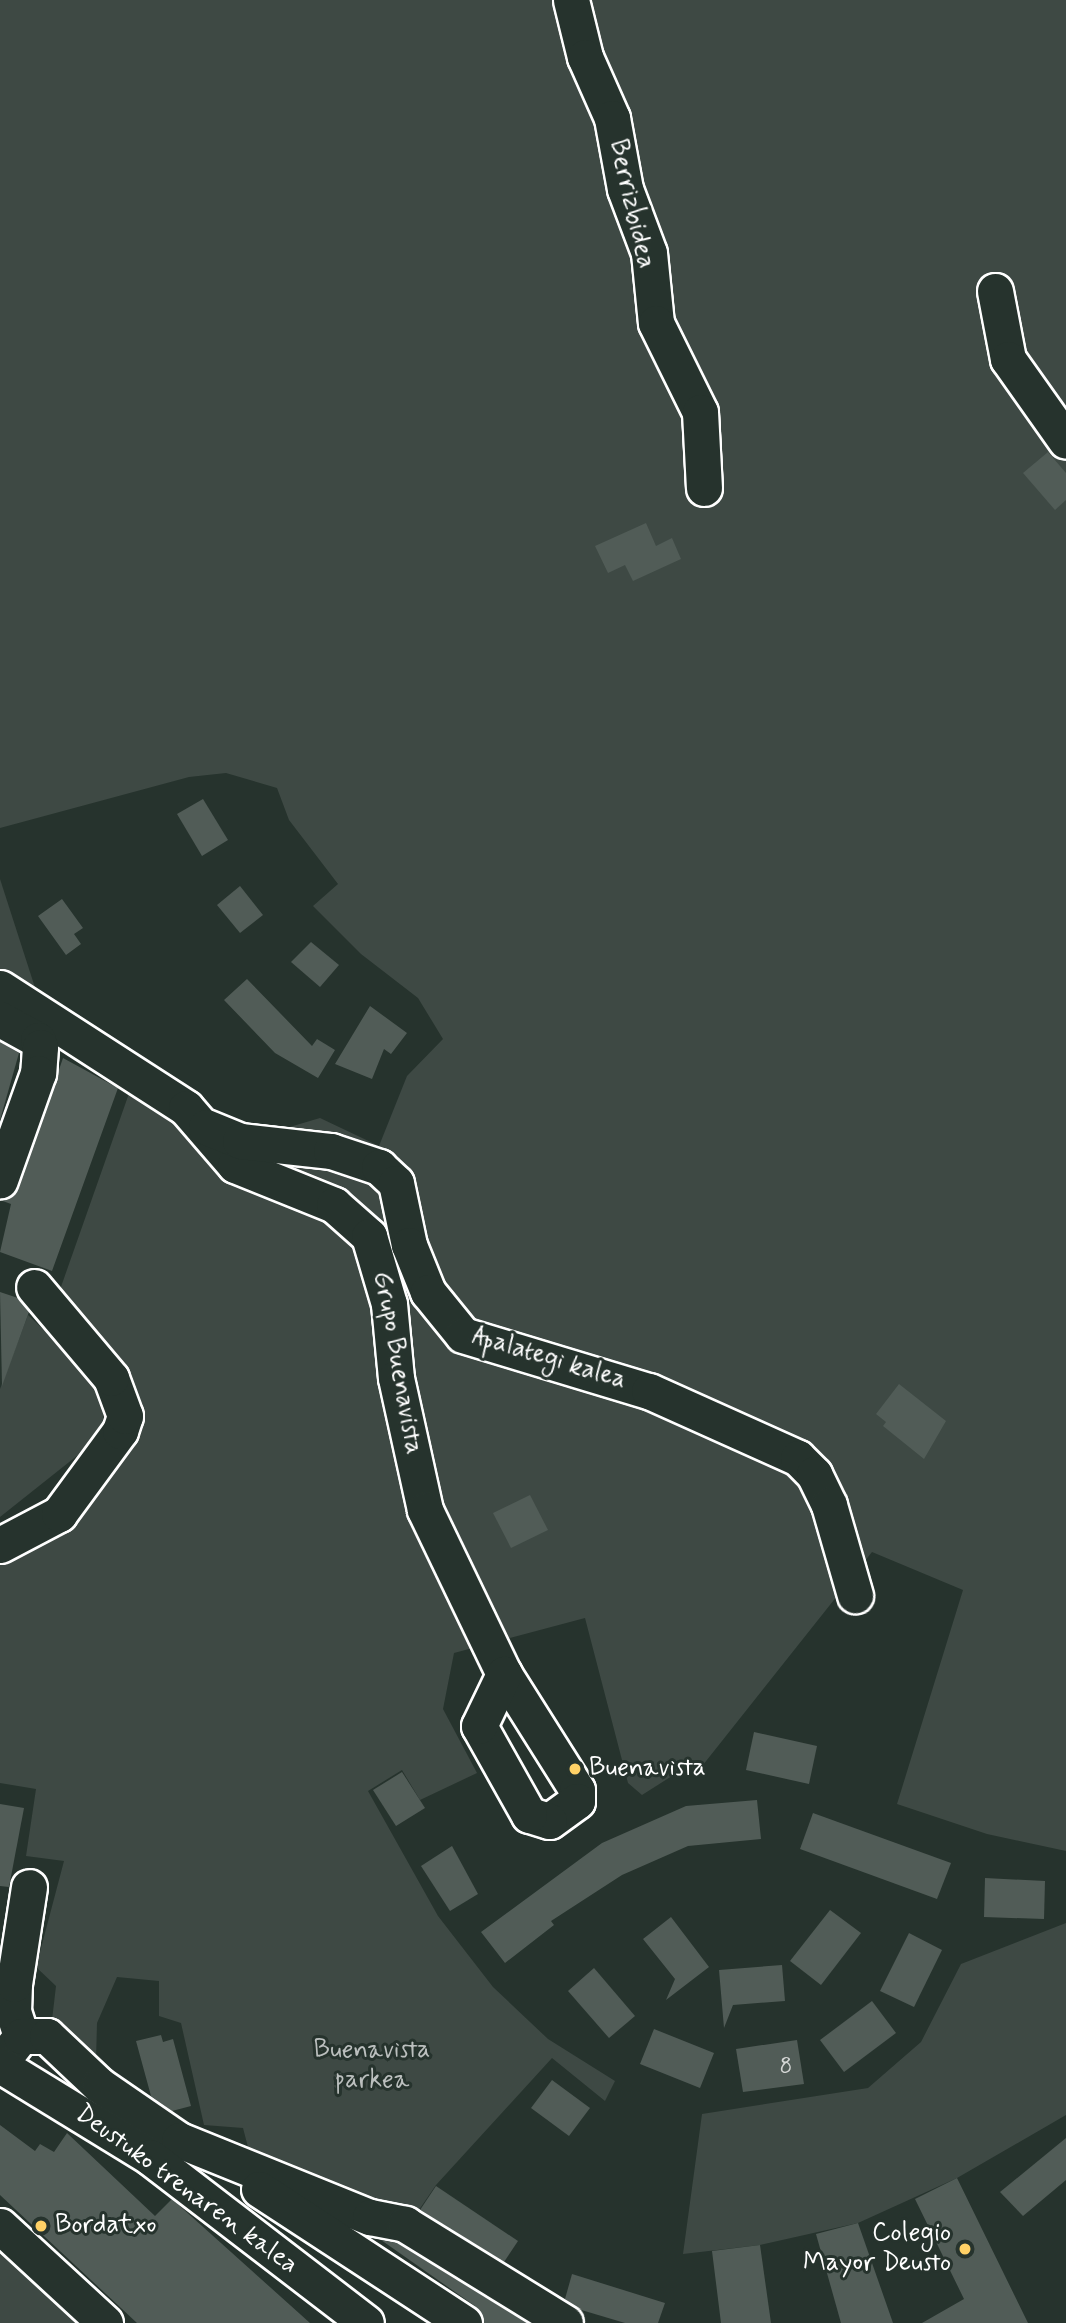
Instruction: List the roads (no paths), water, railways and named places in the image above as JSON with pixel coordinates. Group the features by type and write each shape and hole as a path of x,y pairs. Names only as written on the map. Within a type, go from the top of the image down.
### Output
{"street":[{"name":"Berrizbidea","path":"571,0 585,57 612,118 625,188 649,253 656,323 699,412 704,488"},
{"path":"995,291 1008,359 1066,441"},
{"name":"Grupo Buenavista","path":"0,988 186,1108 206,1128 235,1165 334,1205 369,1236 389,1304 396,1378 425,1510 504,1674"},
{"path":"0,1020 38,1040 40,1047 38,1073 0,1180"},
{"name":"Apalategi kalea","path":"206,1128 240,1142 331,1151 379,1167 396,1182 409,1245 428,1292 463,1335 649,1391 798,1458 814,1474 829,1505 855,1595"},
{"path":"0,1545 59,1514 120,1431 125,1416 111,1378 34,1287"},
{"path":"13,2061 14,1984 29,1887"},
{"path":"13,2061 47,2036 128,2106 179,2140 294,2197 464,2323"},
{"name":"Deustuko trenaren kalea","path":"13,2061 366,2323"},
{"path":"122,2140 128,2106"},
{"path":"294,2197 405,2224 565,2323"},
{"path":"0,2226 106,2323"}],"place":[{"name":"Buenavista","path":"575,1769"},
{"name":"Bordatxo","path":"41,2226"},
{"name":"Colegio Mayor Deusto","path":"965,2249"}],"park label":[{"name":"Buenavista parkea","path":"372,2066"}]}
